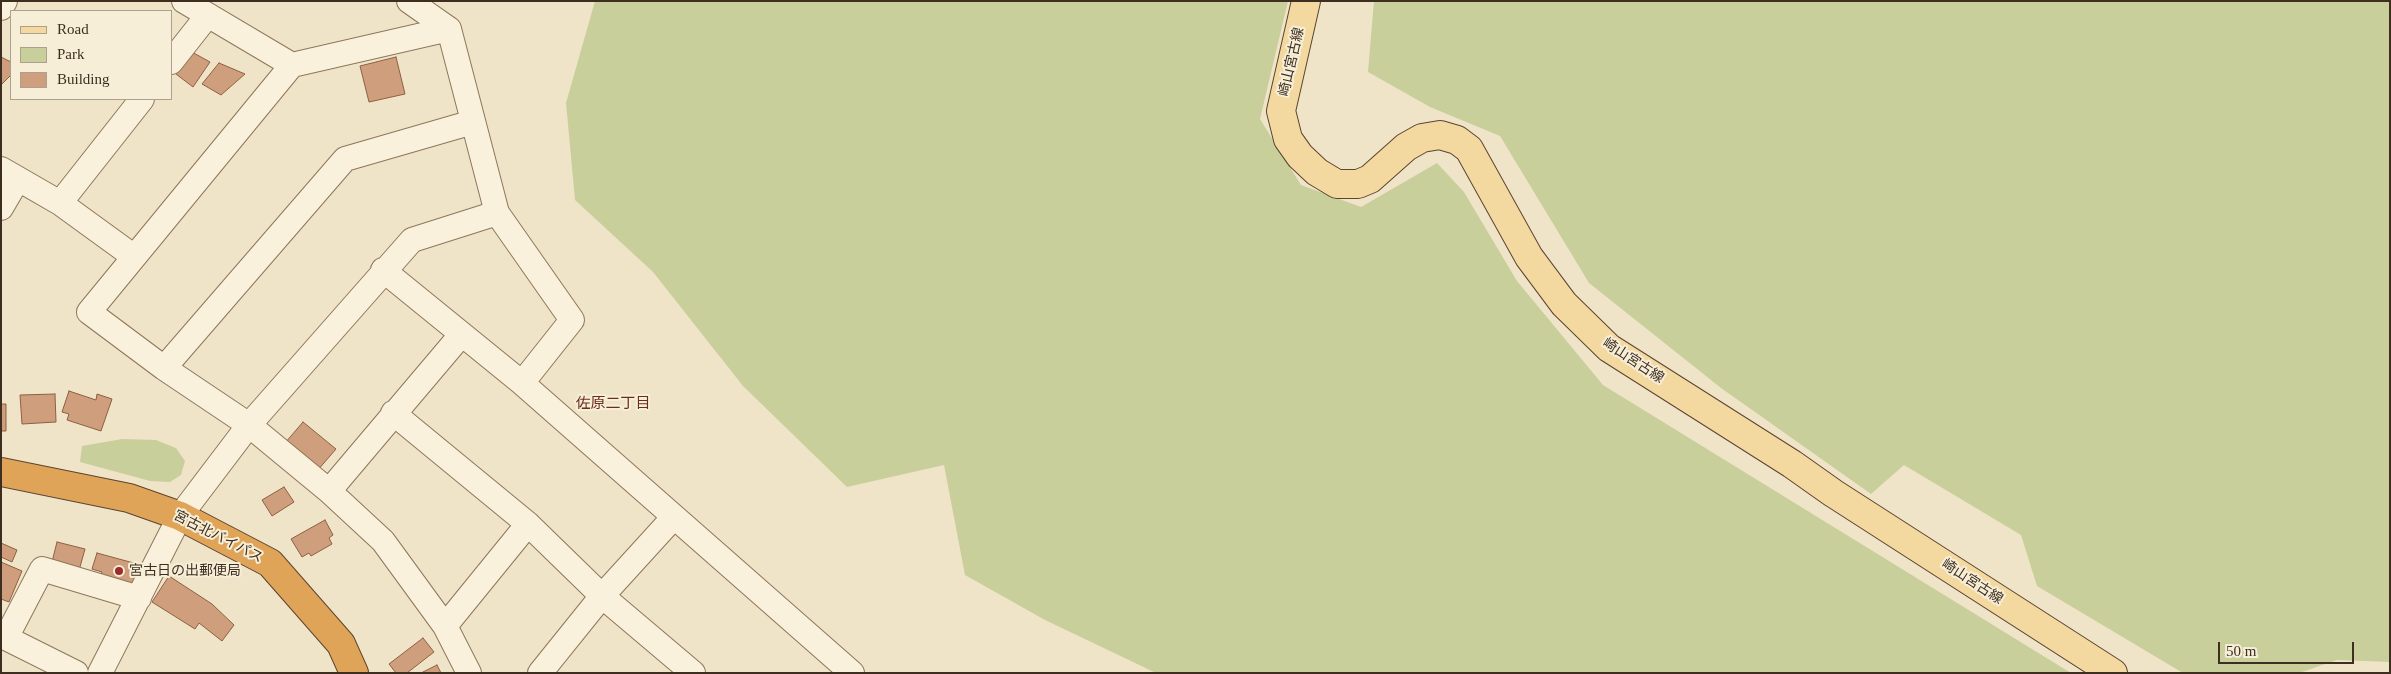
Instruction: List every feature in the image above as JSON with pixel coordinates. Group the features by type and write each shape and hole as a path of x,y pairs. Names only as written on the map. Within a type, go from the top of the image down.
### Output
{"highway":[{"name":"宮古北バイパス","path":"1,472 130,498 180,516 270,563 341,644 354,673"}],"main road":[{"name":"崎山宮古線","path":"1306,1 1286,80 1281,111 1288,139 1300,156 1317,172 1336,184 1358,184 1370,179 1406,147 1422,138 1440,135 1458,140 1470,150 1500,209 1529,257 1564,304 1609,348 1792,464 1833,493 2113,673"}],"street":[{"path":"1,8 5,1"},
{"path":"184,1 292,65"},
{"path":"409,1 449,29 497,213 572,320 522,383"},
{"path":"172,61 208,15"},
{"path":"449,29 292,65 133,256 89,312 164,368 249,424 329,491 383,541 445,626 469,673"},
{"path":"60,203 141,100"},
{"path":"164,368 345,159 473,122"},
{"path":"1,208 10,174 60,203 133,256"},
{"path":"100,673 180,516 249,424 383,270 412,240 497,213"},
{"path":"383,270 522,383 673,518 852,673"},
{"path":"329,491 393,413 461,335"},
{"path":"393,413 528,524 602,596 693,673"},
{"path":"540,673 602,596 673,518"},
{"path":"445,626 528,524"},
{"path":"76,673 6,638 42,569 139,598"}],"green space":[{"path":"595,1 1288,1 1260,119 1301,185 1361,207 1437,163 1464,192 1517,281 1603,385 2071,673 1156,673 1045,620 965,575 944,465 847,487 743,386 653,272 575,200 566,103"},
{"path":"1374,1 2390,1 2390,662 2337,660 2299,673 2183,673 2037,586 2021,535 1904,465 1871,494 1721,388 1589,283 1500,136 1430,107 1368,72"},
{"path":"122,439 156,440 176,448 185,461 181,475 170,482 150,481 80,462 82,446"}],"building":[{"path":"190,51 210,62 193,87 172,71"},
{"path":"1,57 10,62 10,76 1,85"},
{"path":"396,57 405,94 369,102 360,66"},
{"path":"219,63 245,74 221,95 202,84"},
{"path":"69,391 96,400 97,394 112,399 101,431 67,420 69,414 62,412"},
{"path":"55,394 56,422 22,424 20,395"},
{"path":"1,404 6,404 6,431 1,431"},
{"path":"303,422 336,449 317,471 285,443"},
{"path":"284,487 294,502 272,516 262,500"},
{"path":"325,520 333,535 329,538 332,544 311,556 309,553 302,557 291,539"},
{"path":"57,542 85,549 78,574 51,566"},
{"path":"1,543 17,550 12,562 1,557"},
{"path":"97,553 141,565 133,593 98,583 102,572 92,569"},
{"path":"1,562 22,571 9,602 1,599"},
{"path":"169,576 212,604 234,625 222,641 199,623 195,629 152,602"},
{"path":"423,638 434,652 407,673 396,673 389,664"},
{"path":"437,665 441,673 421,673"}],"place":[{"name":"宮古日の出郵便局","path":"119,571"}],"district":[{"name":"佐原二丁目","path":"613,404"}]}
